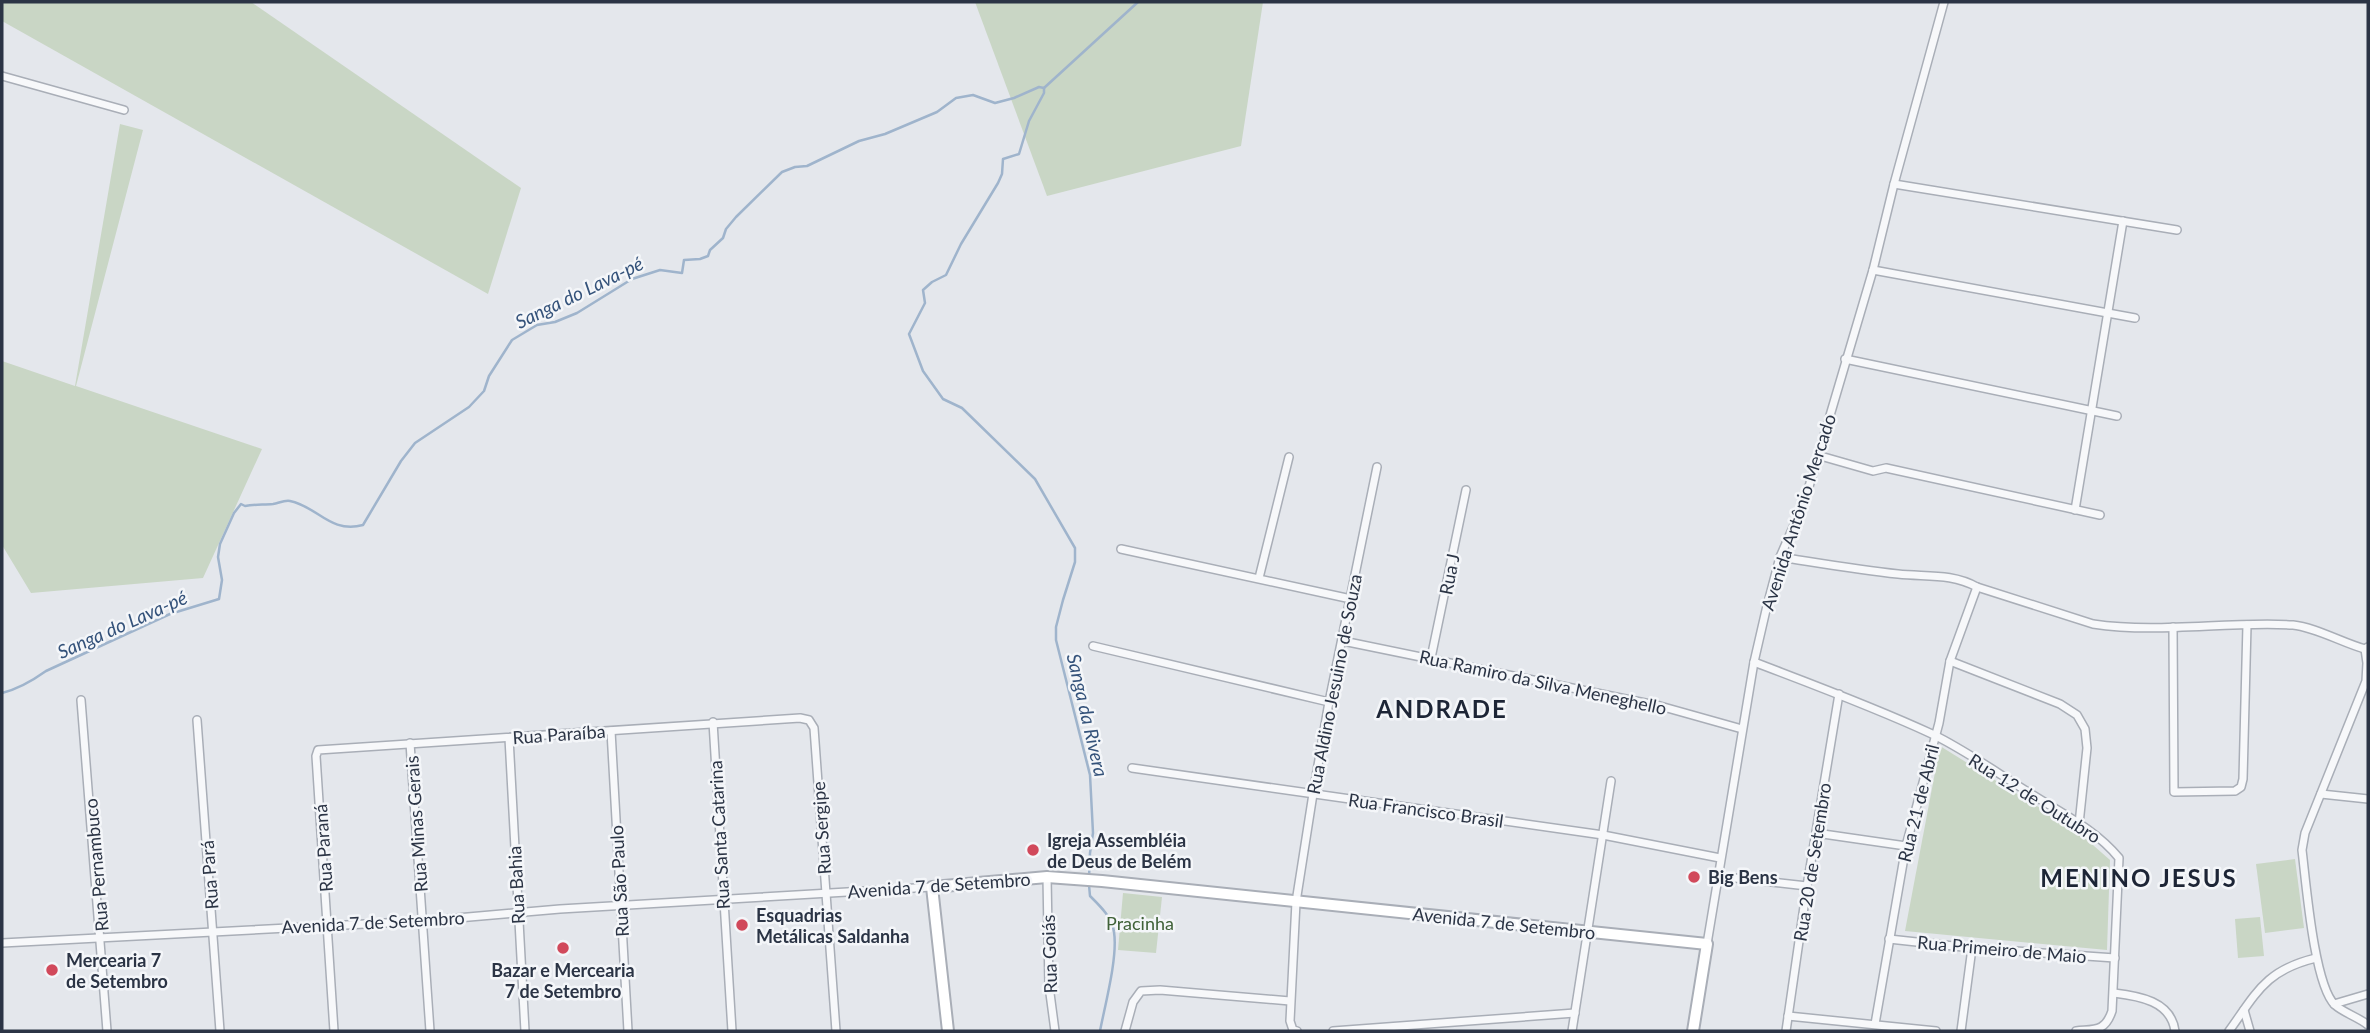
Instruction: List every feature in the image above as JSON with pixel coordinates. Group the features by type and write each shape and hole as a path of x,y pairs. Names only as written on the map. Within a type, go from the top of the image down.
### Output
{"street":[{"name":"Avenida Antônio Mercado","path":"1693,1031 1754,663 1780,557 1805,500 1873,270 1944,2"},
{"path":"2,76 124,110"},
{"path":"1894,184 2176,230"},
{"path":"2075,510 2123,221"},
{"path":"1873,270 2135,318"},
{"path":"1845,359 2117,416"},
{"path":"1817,456 1873,471 1886,468 2100,515"},
{"path":"1259,578 1289,457"},
{"name":"Rua Aldino Jesuino de Souza","path":"1297,1031 1293,1030 1290,1021 1296,902 1329,702 1377,467"},
{"name":"Rua J","path":"1431,658 1466,490"},
{"path":"1121,549 1351,599"},
{"path":"1780,557 1965,580 1977,587 2093,625 2296,625 2367,648 2365,681 2357,706 2305,833 2302,850 2316,958 2334,1004 2368,1025"},
{"name":"Rua 21 de Abril","path":"1875,1024 1906,846 1935,736 1950,661 1977,587"},
{"path":"2173,627 2174,792 2235,791 2241,787 2243,779 2247,625"},
{"name":"Rua Ramiro da Silva Meneghello","path":"1343,641 1660,706 1742,729"},
{"path":"1093,646 1329,702"},
{"path":"1950,661 2060,704 2077,715 2085,729 2087,748 2079,824"},
{"name":"Rua 12 de Outubro","path":"1754,663 1839,694 1935,736 2106,842 2119,858 2115,958"},
{"name":"Rua 20 de Setembro","path":"1786,1031 1839,694"},
{"name":"Rua Pernambuco","path":"81,699 102,938 107,1031"},
{"path":"2357,706 2368,707"},
{"name":"Rua Paraíba","path":"318,750 800,718"},
{"name":"Rua Sergipe","path":"800,718 809,720 814,728 836,1031"},
{"name":"Rua Pará","path":"197,720 220,1031"},
{"name":"Rua Santa Catarina","path":"713,723 732,1031"},
{"name":"Rua São Paulo","path":"611,731 628,1031"},
{"name":"Rua Bahia","path":"509,738 525,1031"},
{"name":"Rua Minas Gerais","path":"410,743 430,1031"},
{"name":"Rua Paraná","path":"318,750 316,756 334,1031"},
{"name":"Rua Francisco Brasil","path":"1132,768 1603,835 1720,858"},
{"path":"1572,1031 1611,781"},
{"path":"2321,794 2368,799"},
{"path":"1816,833 1906,846"},
{"path":"1717,876 1807,886"},
{"name":"Avenida 7 de Setembro","path":"2,943 423,921 517,912 932,887 1047,877 1102,880 1707,944"},
{"name":"Rua Goiás","path":"1047,877 1049,986 1055,1031"},
{"path":"932,887 948,1031"},
{"name":"Rua Primeiro de Maio","path":"1889,939 2115,958"},
{"path":"1961,1031 1972,948"},
{"path":"2076,1031 2100,1028 2108,1023 2114,993 2115,958"},
{"path":"2229,1031 2271,976 2286,966 2316,958"},
{"path":"1125,1031 1133,1002 1141,991 1160,990 1290,1001"},
{"path":"2114,993 2157,1003 2170,1015 2175,1031"},
{"path":"2334,1004 2368,994"},
{"path":"2244,1010 2250,1031"},
{"path":"1333,1031 1575,1013"},
{"path":"1788,1016 1936,1031"}],"green space":[{"path":"2,2 251,2 521,188 488,294 2,21"},
{"path":"975,2 1263,2 1241,146 1047,196"},
{"path":"120,124 143,130 76,386 262,449 203,578 31,593 2,545 2,361 75,386"},
{"path":"1940,746 2077,831 2110,860 2107,950 1905,931"},
{"path":"2295,859 2304,928 2265,933 2256,864"},
{"name":"Pracinha","path":"1123,893 1162,897 1156,953 1118,950"},
{"path":"2260,917 2264,956 2238,958 2235,919"}],"waterway":[{"path":"1044,88 1138,2"},
{"name":"Sanga do Lava-pé","path":"2,693 170,614 219,599 222,580 218,557 220,544 241,504 245,506 290,501 341,526 363,525 401,461 415,443 469,407 484,391 489,376 512,340 537,325 555,322 577,313 632,279 660,270 682,273 684,260 708,256 736,217 782,172 807,166 859,141 885,134 937,112 956,98 973,95 995,103 1039,87 1044,88"},
{"name":"Sanga da Rivera","path":"1044,88 1029,121 1019,154 1003,159 998,183 961,244 946,275 923,290 925,303 909,334 923,371 943,399 962,408 1035,479 1075,548 1075,562 1056,627 1056,640 1090,775 1093,833 1089,878"},
{"name":"Sanga da Rivera","path":"1089,885 1090,896 1113,927 1115,942 1113,967 1100,1031"}],"place":[{"name":"Igreja Assembléia de Deus de Belém","path":"1033,850"},
{"name":"Big Bens","path":"1694,877"},
{"name":"Esquadrias Metálicas Saldanha","path":"742,925"},
{"name":"Bazar e Mercearia 7 de Setembro","path":"563,948"},
{"name":"Mercearia 7 de Setembro","path":"52,970"}],"district":[{"name":"ANDRADE","path":"1442,708"},
{"name":"MENINO JESUS","path":"2139,877"}]}
